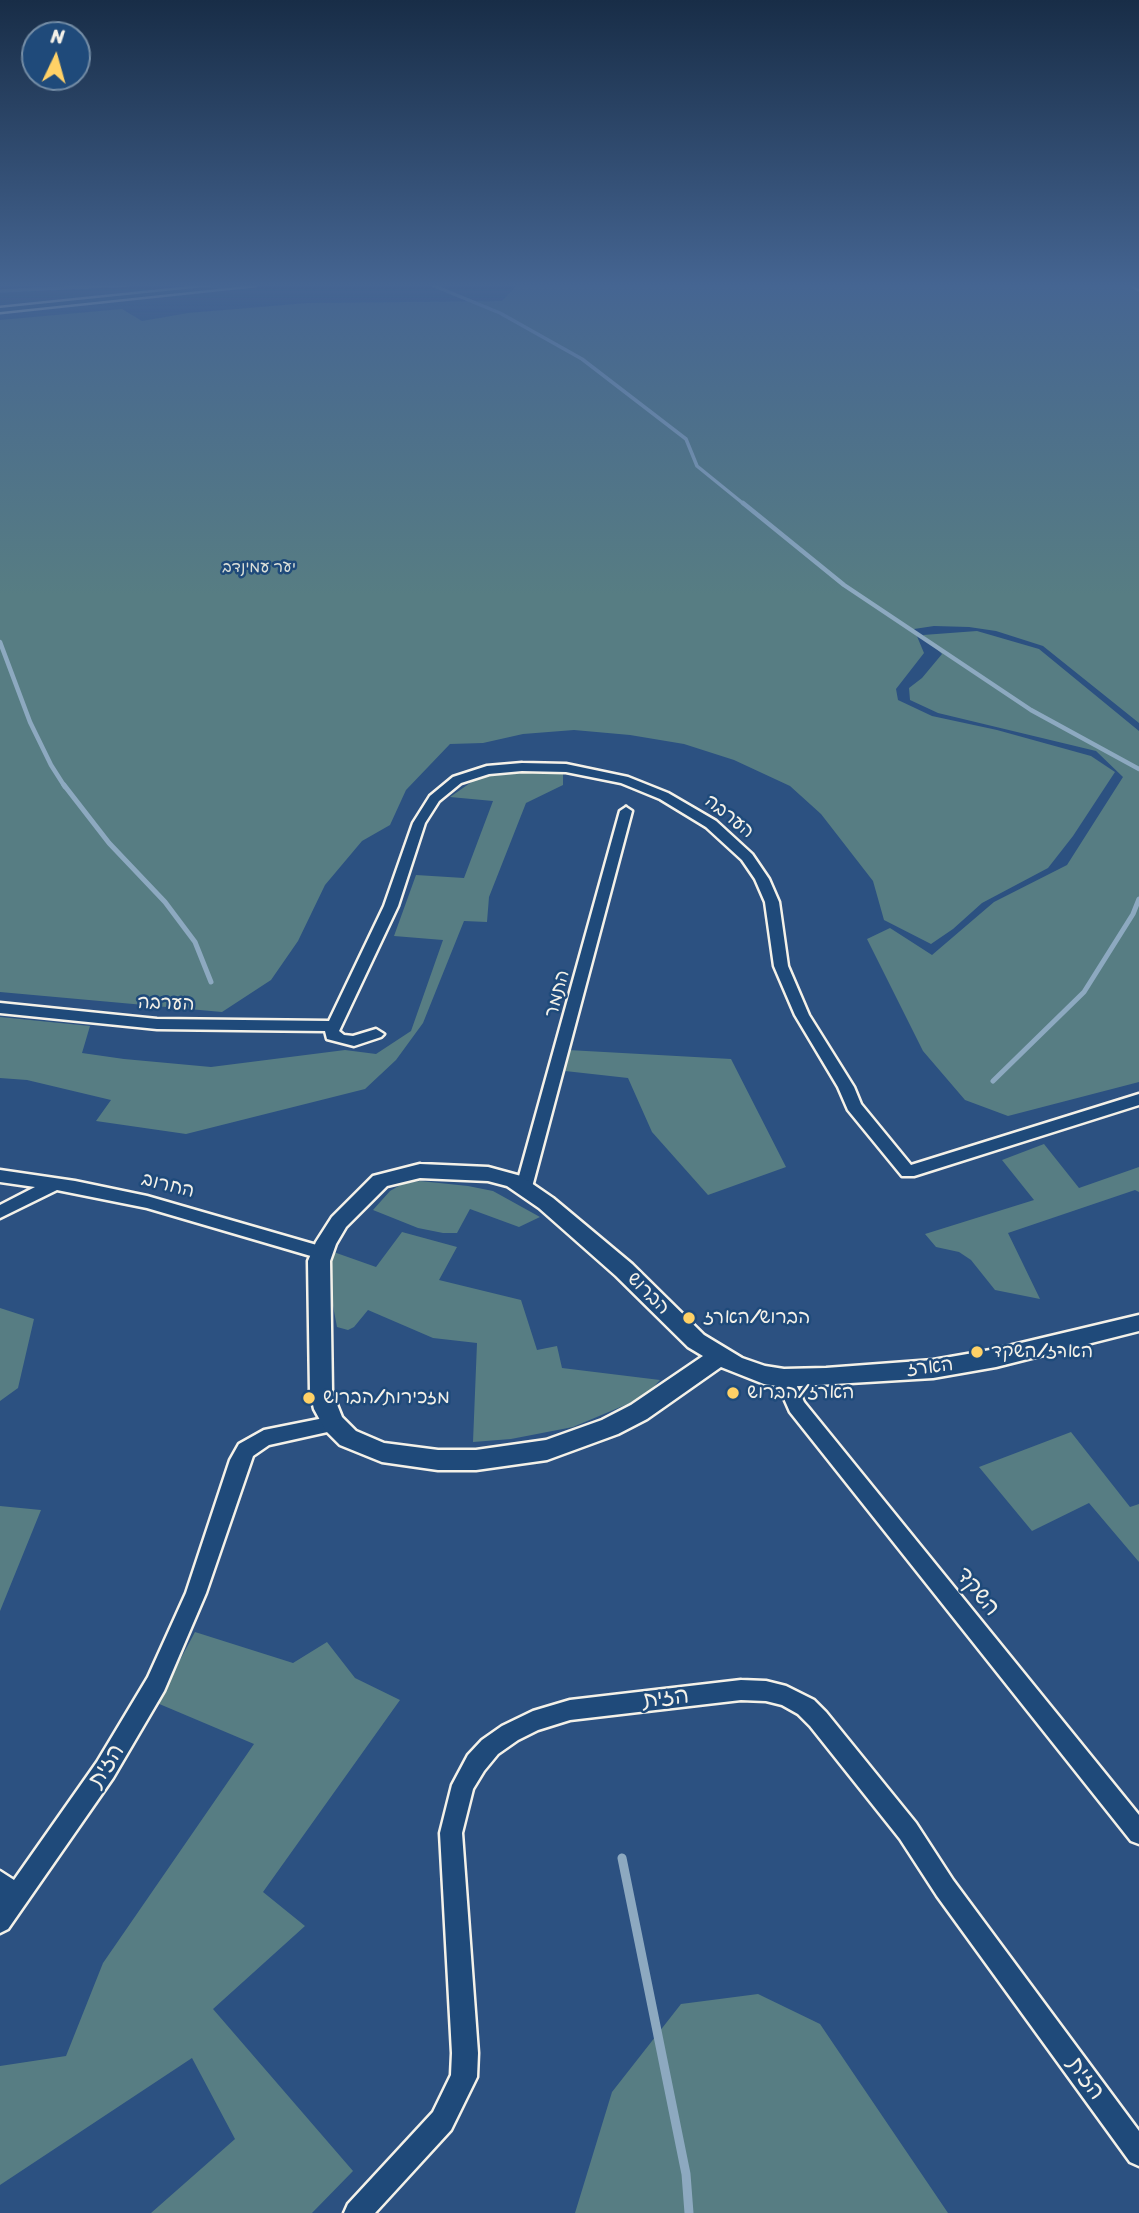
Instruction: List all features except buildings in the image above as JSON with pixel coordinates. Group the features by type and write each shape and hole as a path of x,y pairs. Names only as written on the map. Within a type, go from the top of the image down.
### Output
{"street":[{"name":"הערבה","path":"0,1008 157,1024 332,1026 356,982 391,906 425,811 440,791 457,780 486,771 522,767 566,768 607,775 664,796 711,824 747,856 762,879 772,902 781,967 802,1015 846,1087 854,1107 908,1172 1139,1099"},
{"name":"התמר","path":"524,1187 626,811"},
{"path":"332,1026 332,1036 342,1040 354,1041 376,1034"},
{"name":"הברוש","path":"334,1423 321,1395 317,1281 321,1253 339,1222 372,1187 396,1175 427,1171 488,1174 509,1179 524,1187 600,1248 687,1334 720,1356"},
{"name":"החרוב","path":"0,1176 147,1202 321,1253"},
{"path":"0,1212 55,1184"},
{"name":"הארז","path":"720,1356 754,1372 784,1378 869,1375 954,1366 1139,1323"},
{"path":"334,1423 358,1443 396,1456 438,1460 513,1457 547,1450 610,1427 666,1395 720,1356"},
{"name":"השקד","path":"784,1378 797,1407 1139,1833"},
{"name":"הזית","path":"0,1921 8,1890 105,1770 156,1684 196,1593 240,1460 246,1450 264,1438 334,1423"},
{"name":"הזית","path":"357,2213 442,2120 464,2077 465,2053 451,1833 463,1785 475,1763 490,1746 510,1733 533,1721 570,1710 741,1690 765,1691 786,1696 806,1707 818,1719 908,1831 945,1888 1139,2153"}],"green space":[{"name":"יער עמינדב","path":"0,388 1139,388 1139,723 1043,646 996,631 969,627 934,626 914,629 924,653 896,689 898,700 932,716 997,730 1091,756 1115,772 1073,836 1048,868 982,903 931,944 884,920 873,881 821,814 790,786 734,760 684,744 630,735 574,730 523,734 483,743 450,744 406,790 390,825 362,841 325,885 298,941 271,980 222,1012 0,992"},
{"path":"977,631 1039,649 1139,731 1139,1082 1008,1116 965,1100 923,1051 867,939 890,928 932,955 994,902 1067,865 1123,777 1096,751 938,713 910,700 909,688 922,678 942,654 923,635"},
{"path":"532,772 563,773 563,785 526,803 489,897 487,922 464,921 423,1023 396,1060 365,1089 186,1134 96,1121 111,1100 27,1080 0,1078 0,1017 90,1026 82,1053 124,1059 211,1067 345,1050 376,1054 411,1031 443,940 394,936 416,875 464,878 493,801 450,797 473,781 488,776"},
{"path":"568,1050 731,1059 786,1167 708,1195 652,1132 628,1078 565,1071"},
{"path":"1044,1144 1079,1188 1139,1167 1139,1192 1135,1190 1008,1233 1040,1299 995,1290 971,1260 959,1252 936,1247 925,1234 1034,1200 1002,1160"},
{"path":"420,1181 493,1191 540,1217 519,1227 470,1209 457,1233 443,1233 418,1228 373,1210 390,1191 402,1184"},
{"path":"402,1232 457,1247 439,1280 521,1300 537,1350 557,1346 562,1368 660,1380 648,1393 630,1403 573,1427 511,1439 473,1442 477,1343 433,1338 368,1310 354,1327 348,1330 337,1327 324,1258 328,1250 376,1267"},
{"path":"0,1308 34,1319 18,1388 0,1401"},
{"path":"1071,1432 1130,1507 1139,1504 1139,1562 1089,1503 1032,1531 979,1467"},
{"path":"0,1506 41,1510 0,1611"},
{"path":"195,1632 293,1663 327,1642 355,1678 400,1700 263,1892 305,1926 213,2009 353,2171 312,2213 151,2213 235,2139 192,2058 0,2185 0,2066 66,2056 103,1963 254,1744 157,1703"},
{"path":"758,1994 820,2024 948,2213 575,2213 612,2092 681,2004"}],"waterway":[{"path":"620,388 686,439 697,466 745,505"},
{"path":"743,503 844,585 1031,710 1139,769"},
{"path":"0,642 30,722 65,787"},
{"path":"64,785 109,843 165,902 195,942 211,982"},
{"path":"993,1081 1084,992 1133,914 1139,899"},
{"path":"622,1858 686,2174 689,2213"}],"place":[{"name":"הברוש/הארז","path":"689,1318"},
{"name":"הארז/השקד","path":"977,1352"},
{"name":"הארז/הברוש","path":"733,1393"},
{"name":"מזכירות/הברוש","path":"309,1398"}]}
